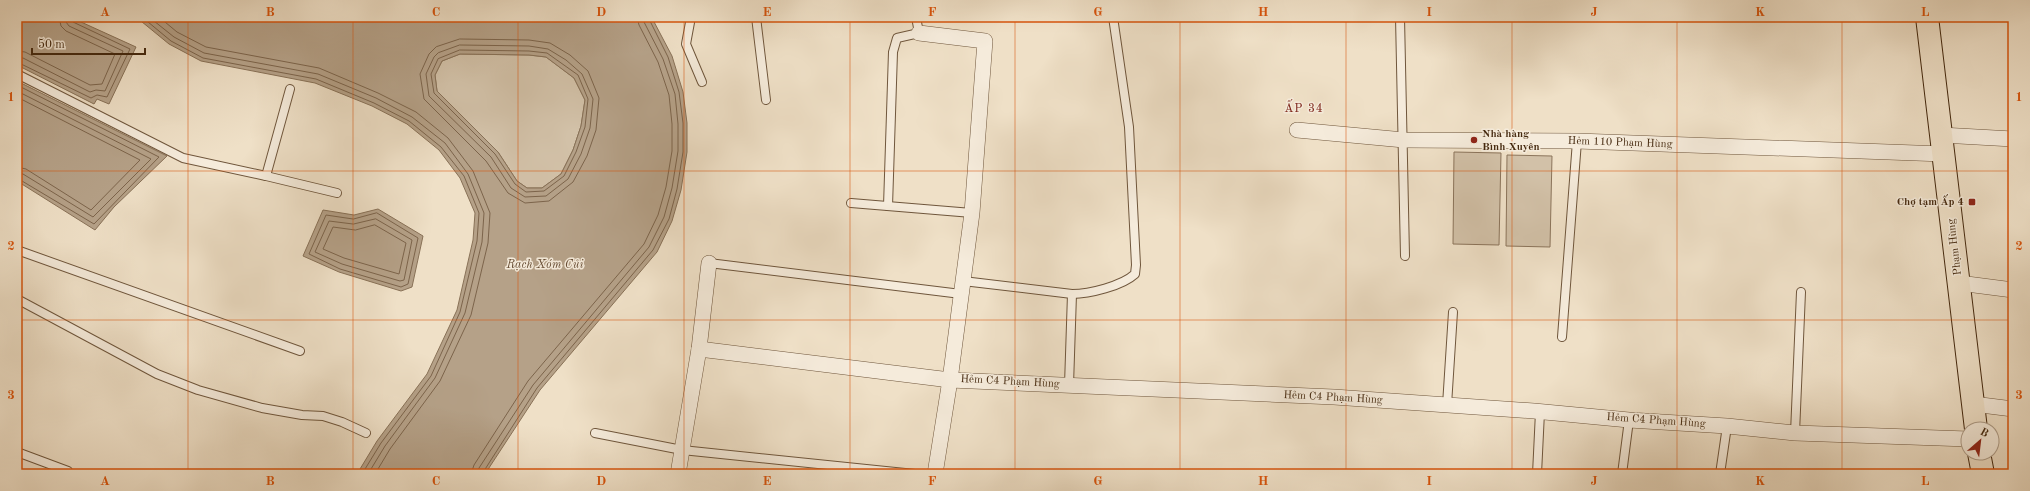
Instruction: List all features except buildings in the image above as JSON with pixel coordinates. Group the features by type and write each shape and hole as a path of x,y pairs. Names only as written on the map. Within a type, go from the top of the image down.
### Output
{"main road":[{"name":"Phạm Hùng","path":"1927,17 1975,421"},
{"path":"1981,461 1983,474"}],"street":[{"path":"919,33 985,41 972,213 950,380 935,474"},
{"name":"Hẻm 110 Phạm Hùng","path":"1297,130 1404,140 1942,145 2013,139"},
{"path":"678,474 700,349 709,263"},
{"path":"1959,284 2013,290"},
{"name":"Hẻm C4 Phạm Hùng","path":"700,349 950,380 1334,398 1727,426 1795,433 1960,439"},
{"path":"1973,404 2013,409"}],"lane":[{"path":"691,17 686,44 702,82"},
{"path":"756,17 766,100"},
{"path":"888,206 893,52 897,38 919,33 916,17"},
{"path":"709,263 962,288 1072,294 1096,292 1133,276 1136,272 1129,127 1113,17"},
{"path":"1400,17 1404,140 1405,256"},
{"path":"17,74 183,158 337,193"},
{"path":"266,176 290,89"},
{"path":"1562,337 1577,141"},
{"path":"851,203 972,213"},
{"path":"17,250 300,351"},
{"path":"1795,433 1801,292"},
{"path":"1069,385 1072,294"},
{"path":"17,299 151,371 198,390 262,408 302,415 323,416 342,422 366,433"},
{"path":"1447,405 1453,312"},
{"path":"1537,474 1540,412"},
{"path":"1622,474 1630,420"},
{"path":"1720,474 1727,426"},
{"path":"595,433 682,450 915,474"},
{"path":"17,452 68,471"}],"shaded area":[{"path":"460,54 529,55 546,57 574,78 585,100 581,126 573,150 561,174 542,188 527,188 517,181 498,152 437,91 435,75 442,61"},
{"path":"1454,152 1501,153 1499,245 1453,244"},
{"path":"1507,155 1552,156 1550,247 1506,246"}],"water":[{"path":"17,17 70,17 136,47 109,104 97,99 94,104 17,65"},
{"name":"Rạch Xóm Củi","path":"136,17 652,18 672,56 683,92 687,123 687,152 681,190 672,221 657,252 540,390 485,474 357,474 377,441 427,374 457,310 473,240 475,213 460,178 439,150 407,124 372,106 315,83 201,61 169,44","holes":["460,54 529,55 546,57 574,78 585,100 581,126 573,150 561,174 542,188 527,188 517,181 498,152 437,91 435,75 442,61"]},
{"path":"17,81 167,156 114,207 95,230 17,181"},
{"path":"378,209 423,236 412,287 401,291 339,272 303,256 323,210 354,215"}],"place":[{"name":"Nhà hàng Bình Xuyên","path":"1474,140"},
{"name":"Chợ tạm Ấp 4","path":"1972,202"}],"district":[{"name":"ẤP 34","path":"1304,109"}]}
